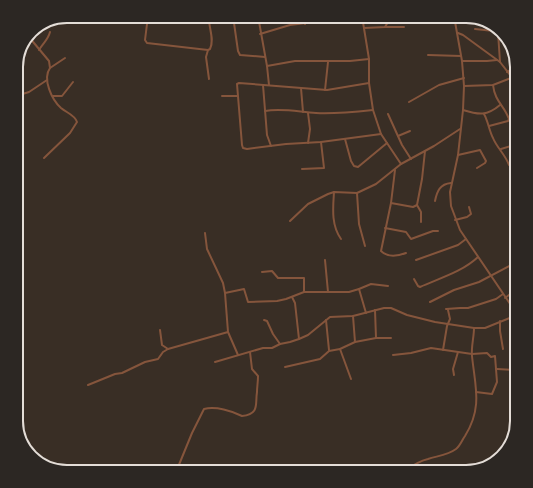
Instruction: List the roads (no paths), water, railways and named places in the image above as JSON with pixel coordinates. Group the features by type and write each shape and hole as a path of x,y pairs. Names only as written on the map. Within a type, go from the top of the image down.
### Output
{"street":[{"path":"147,23 145,40 147,43 208,50"},
{"path":"209,23 212,39 212,45 208,50 206,57 209,79"},
{"path":"234,23 238,51 240,54 265,57"},
{"path":"259,23 267,66 268,84"},
{"path":"260,34 290,25 310,23"},
{"path":"363,23 369,59 369,83 373,110 381,134 401,164"},
{"path":"385,27 387,23"},
{"path":"456,23 462,61 464,86 458,155 450,192 451,206 456,220 466,239 510,304"},
{"path":"364,28 404,27"},
{"path":"475,29 491,31"},
{"path":"39,50 42,44 48,40 50,32"},
{"path":"458,33 500,62 510,76"},
{"path":"498,37 500,62"},
{"path":"32,41 49,61 50,68 48,71 47,80 53,96 59,105 76,118 77,122 66,137 44,158"},
{"path":"428,55 461,56"},
{"path":"50,68 65,58"},
{"path":"267,66 295,61 350,62 369,59"},
{"path":"462,61 497,60"},
{"path":"325,90 328,62"},
{"path":"409,102 439,85 464,78"},
{"path":"464,86 492,85 510,78"},
{"path":"23,94 29,92 47,80"},
{"path":"53,96 62,96 73,82"},
{"path":"369,83 325,90 268,84 237,84 243,148 247,149 321,142 381,134"},
{"path":"263,85 267,135 271,146"},
{"path":"489,126 509,120 505,108 500,105 496,98 492,85"},
{"path":"301,88 303,112"},
{"path":"222,96 237,96"},
{"path":"463,110 476,114 484,114 500,105"},
{"path":"265,111 280,110 308,113 353,113 373,110"},
{"path":"308,113 310,129 308,143"},
{"path":"388,114 411,159"},
{"path":"484,114 493,138 506,157 509,165"},
{"path":"290,221 308,204 334,192 357,193 376,184 401,164 461,129"},
{"path":"398,136 410,131"},
{"path":"345,138 351,161 354,166 358,167 387,143"},
{"path":"302,170 324,168 321,142"},
{"path":"501,149 510,146"},
{"path":"458,155 480,150 486,161 477,168"},
{"path":"421,222 421,212 417,205 425,151"},
{"path":"395,170 391,203 381,248 382,253 395,256 406,253"},
{"path":"435,201 437,192 440,188 444,185 451,184"},
{"path":"334,192 333,219 337,233 341,239"},
{"path":"357,193 359,224 365,246"},
{"path":"391,203 413,207 417,205"},
{"path":"456,220 471,214 469,207"},
{"path":"385,228 406,232 410,239 433,231 438,231"},
{"path":"205,233 207,249 223,283 228,332 238,355"},
{"path":"416,260 458,244 466,239"},
{"path":"414,279 418,286 420,286 460,270 472,263 478,257"},
{"path":"325,260 328,292"},
{"path":"430,302 454,290 479,282 510,266"},
{"path":"262,272 272,271 278,278 304,278 304,292"},
{"path":"225,293 244,289 248,302 271,302 292,297 304,292 349,292 371,284 388,286"},
{"path":"359,289 366,313"},
{"path":"443,350 450,319 447,309 468,308 496,299 503,294"},
{"path":"506,298 510,295"},
{"path":"292,297 299,339"},
{"path":"215,362 263,348 272,348 280,344 299,339 308,335 330,317 353,316 375,310 391,308 421,319 474,328 485,328 510,317"},
{"path":"375,310 376,338"},
{"path":"353,316 355,342"},
{"path":"264,320 267,320 273,334 280,344"},
{"path":"326,320 329,351"},
{"path":"500,321 503,349"},
{"path":"413,465 426,459 448,454 457,448 466,434 476,411 476,381 472,354 474,328"},
{"path":"160,330 162,345 168,349"},
{"path":"88,385 115,374 122,373 145,362 158,359 163,352 168,349 228,332"},
{"path":"285,367 320,359 329,351 340,349 355,342 376,338 391,338"},
{"path":"393,355 411,353 431,348 472,354 487,353 491,357 495,356 497,382 492,394 476,392"},
{"path":"340,349 351,379"},
{"path":"179,465 204,409 217,409 234,412 242,416 250,414 255,410 257,406 256,395 258,376 252,369 250,352"},
{"path":"454,375 453,369 458,352"},
{"path":"497,369 510,370"}]}
